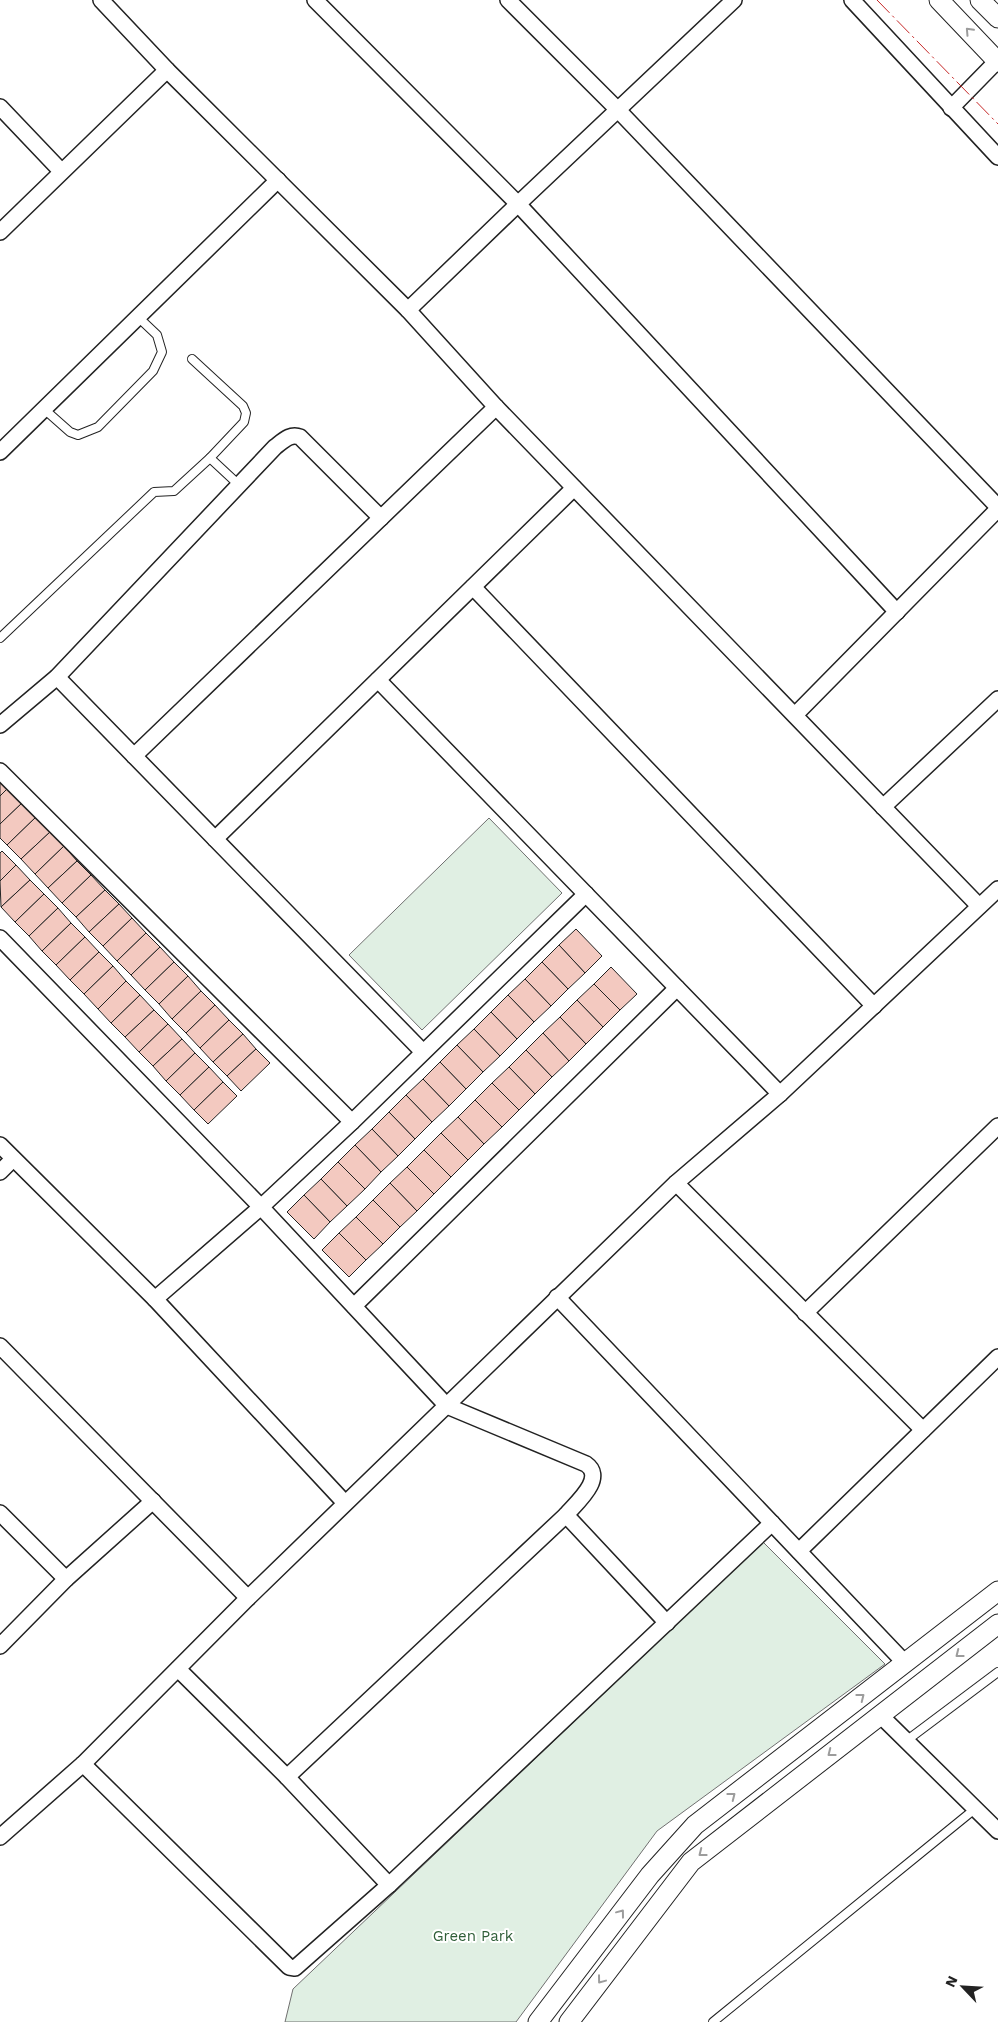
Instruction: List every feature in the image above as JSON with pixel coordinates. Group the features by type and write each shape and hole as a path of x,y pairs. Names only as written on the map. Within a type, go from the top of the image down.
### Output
{"street":[{"path":"101,0 167,70 408,310 496,407 979,906"},
{"path":"315,0 518,204 897,612"},
{"path":"508,0 618,110 998,508 795,715"},
{"path":"408,310 734,0"},
{"path":"852,0 998,157"},
{"path":"939,0 998,62 951,108"},
{"path":"980,0 998,18"},
{"path":"0,232 167,70"},
{"path":"0,107 62,171"},
{"path":"0,452 278,180"},
{"path":"134,756 496,407"},
{"path":"0,725 57,677 275,447 290,436 297,436 381,518"},
{"path":"215,839 574,488"},
{"path":"473,587 874,1006"},
{"path":"57,677 423,1052"},
{"path":"378,680 780,1094"},
{"path":"884,807 998,699"},
{"path":"0,771 352,1122"},
{"path":"0,1837 83,1764 248,1598 557,1297 676,1184 780,1094 998,888"},
{"path":"155,1299 261,1206 352,1122 586,894"},
{"path":"0,938 261,1206 447,1406 592,1468 594,1474 592,1483 566,1515 288,1777"},
{"path":"354,1306 677,988"},
{"path":"805,1313 998,1126"},
{"path":"0,1145 155,1299 345,1503"},
{"path":"0,1172 13,1159"},
{"path":"676,1184 923,1430"},
{"path":"557,1297 905,1663"},
{"path":"0,1346 248,1598"},
{"path":"800,1551 998,1357"},
{"path":"0,1646 66,1579 153,1501"},
{"path":"0,1513 66,1579"},
{"path":"566,1515 667,1623"},
{"path":"83,1764 289,1967 297,1967 389,1885 772,1523"},
{"path":"538,2022 650,1874 695,1825 998,1591"},
{"path":"569,2022 691,1862 998,1624"},
{"path":"178,1669 288,1777 389,1885"},
{"path":"880,1715 998,1831"}],"lane":[{"path":"44,409 70,432 78,435 98,427 153,371 162,352 157,335 138,317"},
{"path":"0,638 154,492 174,490 210,458 244,422 246,413 243,406 192,359"},
{"path":"210,458 239,485"},
{"path":"906,1740 998,1672"},
{"path":"713,2022 976,1808"}],"green space":[{"path":"489,818 562,893 422,1030 349,955"},
{"name":"Green Park","path":"763,1542 885,1664 657,1831 516,2022 285,2022 293,1989"}],"building":[{"path":"0,780 8,788 0,796"},
{"path":"8,788 22,803 0,824 0,796"},
{"path":"22,803 36,817 7,845 0,838 0,824"},
{"path":"36,817 50,832 21,859 7,845"},
{"path":"50,832 64,846 35,874 21,859"},
{"path":"64,846 77,861 48,888 35,874"},
{"path":"2,851 16,865 0,881 0,853"},
{"path":"77,861 91,875 62,903 48,888"},
{"path":"16,865 30,880 1,907 0,881"},
{"path":"91,875 105,890 76,917 62,903"},
{"path":"30,880 44,894 15,922 1,907"},
{"path":"105,890 119,904 89,932 76,917"},
{"path":"44,894 58,908 29,936 15,922"},
{"path":"119,904 132,918 103,946 89,932"},
{"path":"58,908 71,923 42,951 29,936"},
{"path":"132,918 146,933 117,961 103,946"},
{"path":"71,923 85,937 56,965 42,951"},
{"path":"576,929 602,956 585,973 559,945"},
{"path":"146,933 160,947 131,975 117,961"},
{"path":"85,937 99,952 70,980 56,965"},
{"path":"559,945 585,973 568,989 542,962"},
{"path":"160,947 174,962 145,990 131,975"},
{"path":"99,952 113,966 84,994 70,980"},
{"path":"174,962 188,976 159,1004 145,990"},
{"path":"542,962 568,989 551,1006 525,979"},
{"path":"113,966 126,981 98,1009 84,994"},
{"path":"611,967 637,994 620,1010 594,984"},
{"path":"188,976 201,991 172,1019 159,1004"},
{"path":"525,979 551,1006 534,1022 508,995"},
{"path":"126,981 140,995 111,1023 98,1009"},
{"path":"594,984 620,1010 603,1027 577,1000"},
{"path":"201,991 215,1005 186,1033 172,1019"},
{"path":"140,995 154,1010 125,1037 111,1023"},
{"path":"508,995 534,1022 517,1039 491,1012"},
{"path":"577,1000 603,1027 586,1044 560,1017"},
{"path":"215,1005 229,1020 200,1048 186,1033"},
{"path":"154,1010 168,1024 139,1052 125,1037"},
{"path":"491,1012 517,1039 500,1056 474,1029"},
{"path":"560,1017 586,1044 569,1061 543,1033"},
{"path":"229,1020 243,1034 213,1062 200,1048"},
{"path":"168,1024 182,1039 153,1066 139,1052"},
{"path":"474,1029 500,1056 483,1072 457,1045"},
{"path":"543,1033 569,1061 552,1077 526,1050"},
{"path":"243,1034 256,1049 227,1076 213,1062"},
{"path":"182,1039 195,1053 166,1081 153,1066"},
{"path":"457,1045 483,1072 466,1089 440,1062"},
{"path":"256,1049 270,1063 241,1091 227,1076"},
{"path":"526,1050 552,1077 535,1094 509,1067"},
{"path":"195,1053 209,1067 180,1095 166,1081"},
{"path":"440,1062 466,1089 449,1106 423,1079"},
{"path":"209,1067 223,1082 194,1110 180,1095"},
{"path":"509,1067 535,1094 519,1110 492,1083"},
{"path":"423,1079 449,1106 432,1122 406,1095"},
{"path":"223,1082 237,1096 208,1124 194,1110"},
{"path":"492,1083 519,1110 502,1127 475,1100"},
{"path":"406,1095 432,1122 415,1139 389,1112"},
{"path":"475,1100 502,1127 484,1144 458,1117"},
{"path":"389,1112 415,1139 398,1156 372,1129"},
{"path":"458,1117 484,1144 468,1160 441,1133"},
{"path":"372,1129 398,1156 381,1172 355,1145"},
{"path":"441,1133 468,1160 451,1177 424,1150"},
{"path":"355,1145 381,1172 365,1189 338,1162"},
{"path":"424,1150 451,1177 434,1194 407,1167"},
{"path":"338,1162 365,1189 347,1206 321,1179"},
{"path":"407,1167 434,1194 417,1211 390,1183"},
{"path":"321,1179 347,1206 330,1222 304,1195"},
{"path":"390,1183 417,1211 400,1227 373,1200"},
{"path":"304,1195 330,1222 314,1239 287,1212"},
{"path":"373,1200 400,1227 383,1244 356,1217"},
{"path":"356,1217 383,1244 366,1260 339,1233"},
{"path":"339,1233 366,1260 349,1277 322,1250"}],"power":[{"path":"877,0 998,124"}]}
